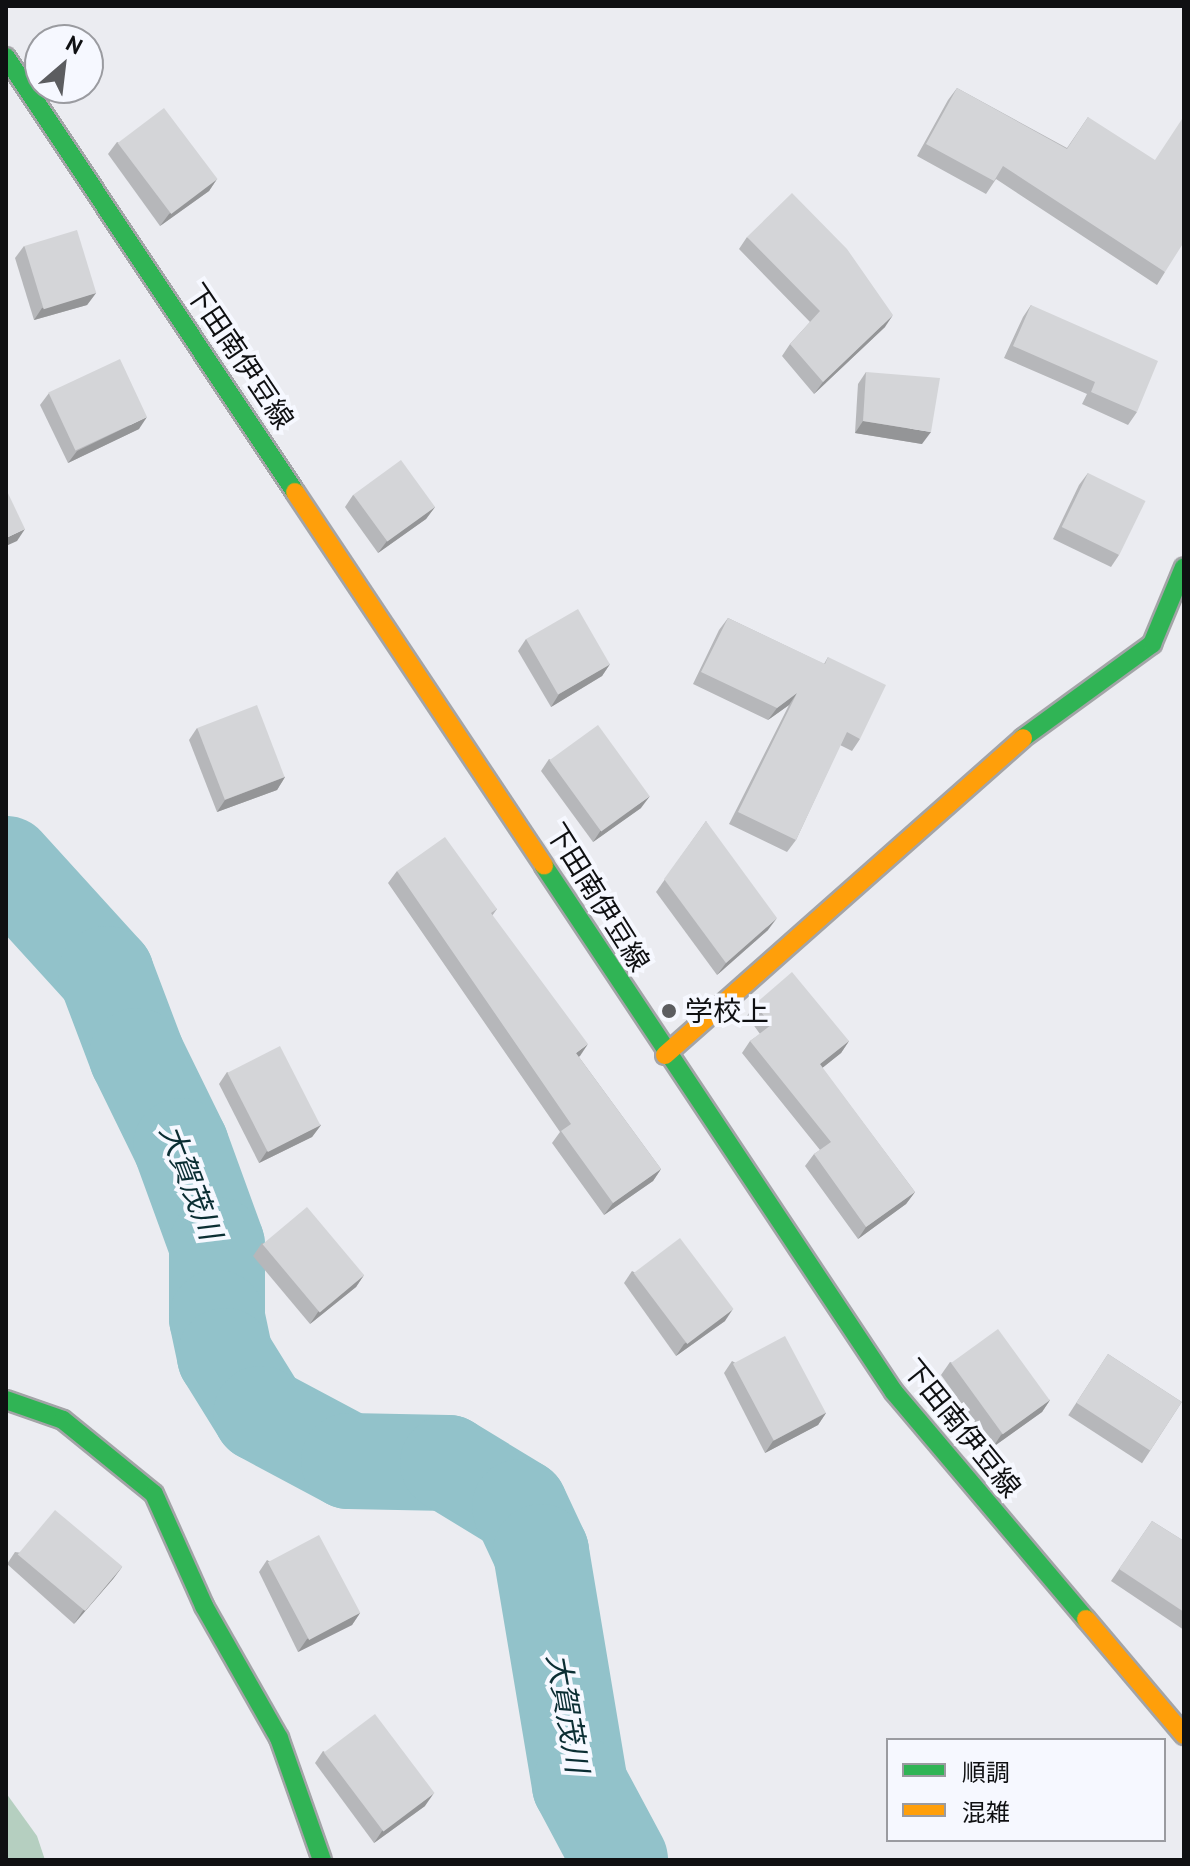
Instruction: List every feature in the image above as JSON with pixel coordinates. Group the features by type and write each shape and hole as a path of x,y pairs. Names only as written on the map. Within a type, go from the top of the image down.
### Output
{"main road":[{"name":"下田南伊豆線","path":"6,57 524,833 665,1055 894,1392 1184,1735"},
{"path":"665,1055 1050,714 1152,644 1184,567"},
{"path":"6,1400 63,1420 154,1494 204,1606 279,1738 322,1860"}],"green space":[{"path":"6,1793 37,1836 45,1860 6,1860"}],"building":[{"path":"957,88 1067,149 1088,117 1155,160 1184,116 1184,242 1165,272 1003,166 994,181 926,144"},
{"path":"164,108 218,179 171,214 118,143"},
{"path":"792,193 847,249 893,315 823,382 790,344 820,311 747,237"},
{"path":"77,230 96,293 44,309 24,246"},
{"path":"1031,305 1158,361 1137,412 1091,392 1095,382 1013,346"},
{"path":"120,359 147,417 75,450 48,392"},
{"path":"866,372 940,378 931,432 863,421"},
{"path":"401,460 435,507 387,542 353,495"},
{"path":"1088,473 1146,501 1119,555 1062,527"},
{"path":"6,489 25,529 6,538"},
{"path":"578,609 610,664 558,694 526,639"},
{"path":"728,618 825,664 828,657 886,685 860,739 847,732 796,840 738,812 797,693 777,708 701,672"},
{"path":"257,705 285,777 225,800 197,728"},
{"path":"598,725 650,796 601,831 549,760"},
{"path":"706,821 777,918 726,963 664,879"},
{"path":"445,837 497,909 491,913 588,1044 576,1053 661,1169 613,1203 561,1131 571,1124 397,871"},
{"path":"792,972 849,1041 820,1064 915,1192 866,1227 814,1154 831,1142 750,1041 771,1025 755,1004"},
{"path":"280,1046 320,1125 268,1152 227,1073"},
{"path":"307,1207 364,1275 320,1312 263,1244"},
{"path":"680,1238 734,1309 687,1344 634,1273"},
{"path":"998,1329 1050,1400 1003,1434 951,1363"},
{"path":"785,1336 826,1413 774,1441 733,1364"},
{"path":"1108,1354 1182,1402 1150,1451 1076,1403"},
{"path":"55,1510 122,1567 85,1611 18,1554"},
{"path":"1152,1521 1184,1541 1184,1612 1119,1569"},
{"path":"319,1535 360,1613 309,1640 268,1562"},
{"path":"375,1714 435,1793 383,1832 324,1753"}],"waterway":[{"name":"大賀茂川","path":"6,864 106,974 137,1056 181,1146 217,1245 217,1318 225,1356 261,1414 349,1461 448,1463 520,1507 541,1552 580,1785 620,1860"}],"traffic: fast":[{"path":"6,57 295,492"},
{"path":"1023,738 1152,644 1184,567"},
{"path":"544,866 894,1392 1086,1619"},
{"path":"6,1400 63,1420 154,1494 204,1606 279,1738 322,1860"}],"traffic: slow":[{"path":"295,492 544,866"},
{"path":"665,1055 1023,738"},
{"path":"1086,1619 1184,1735"}],"place":[{"name":"学校上","path":"669,1011"}]}
